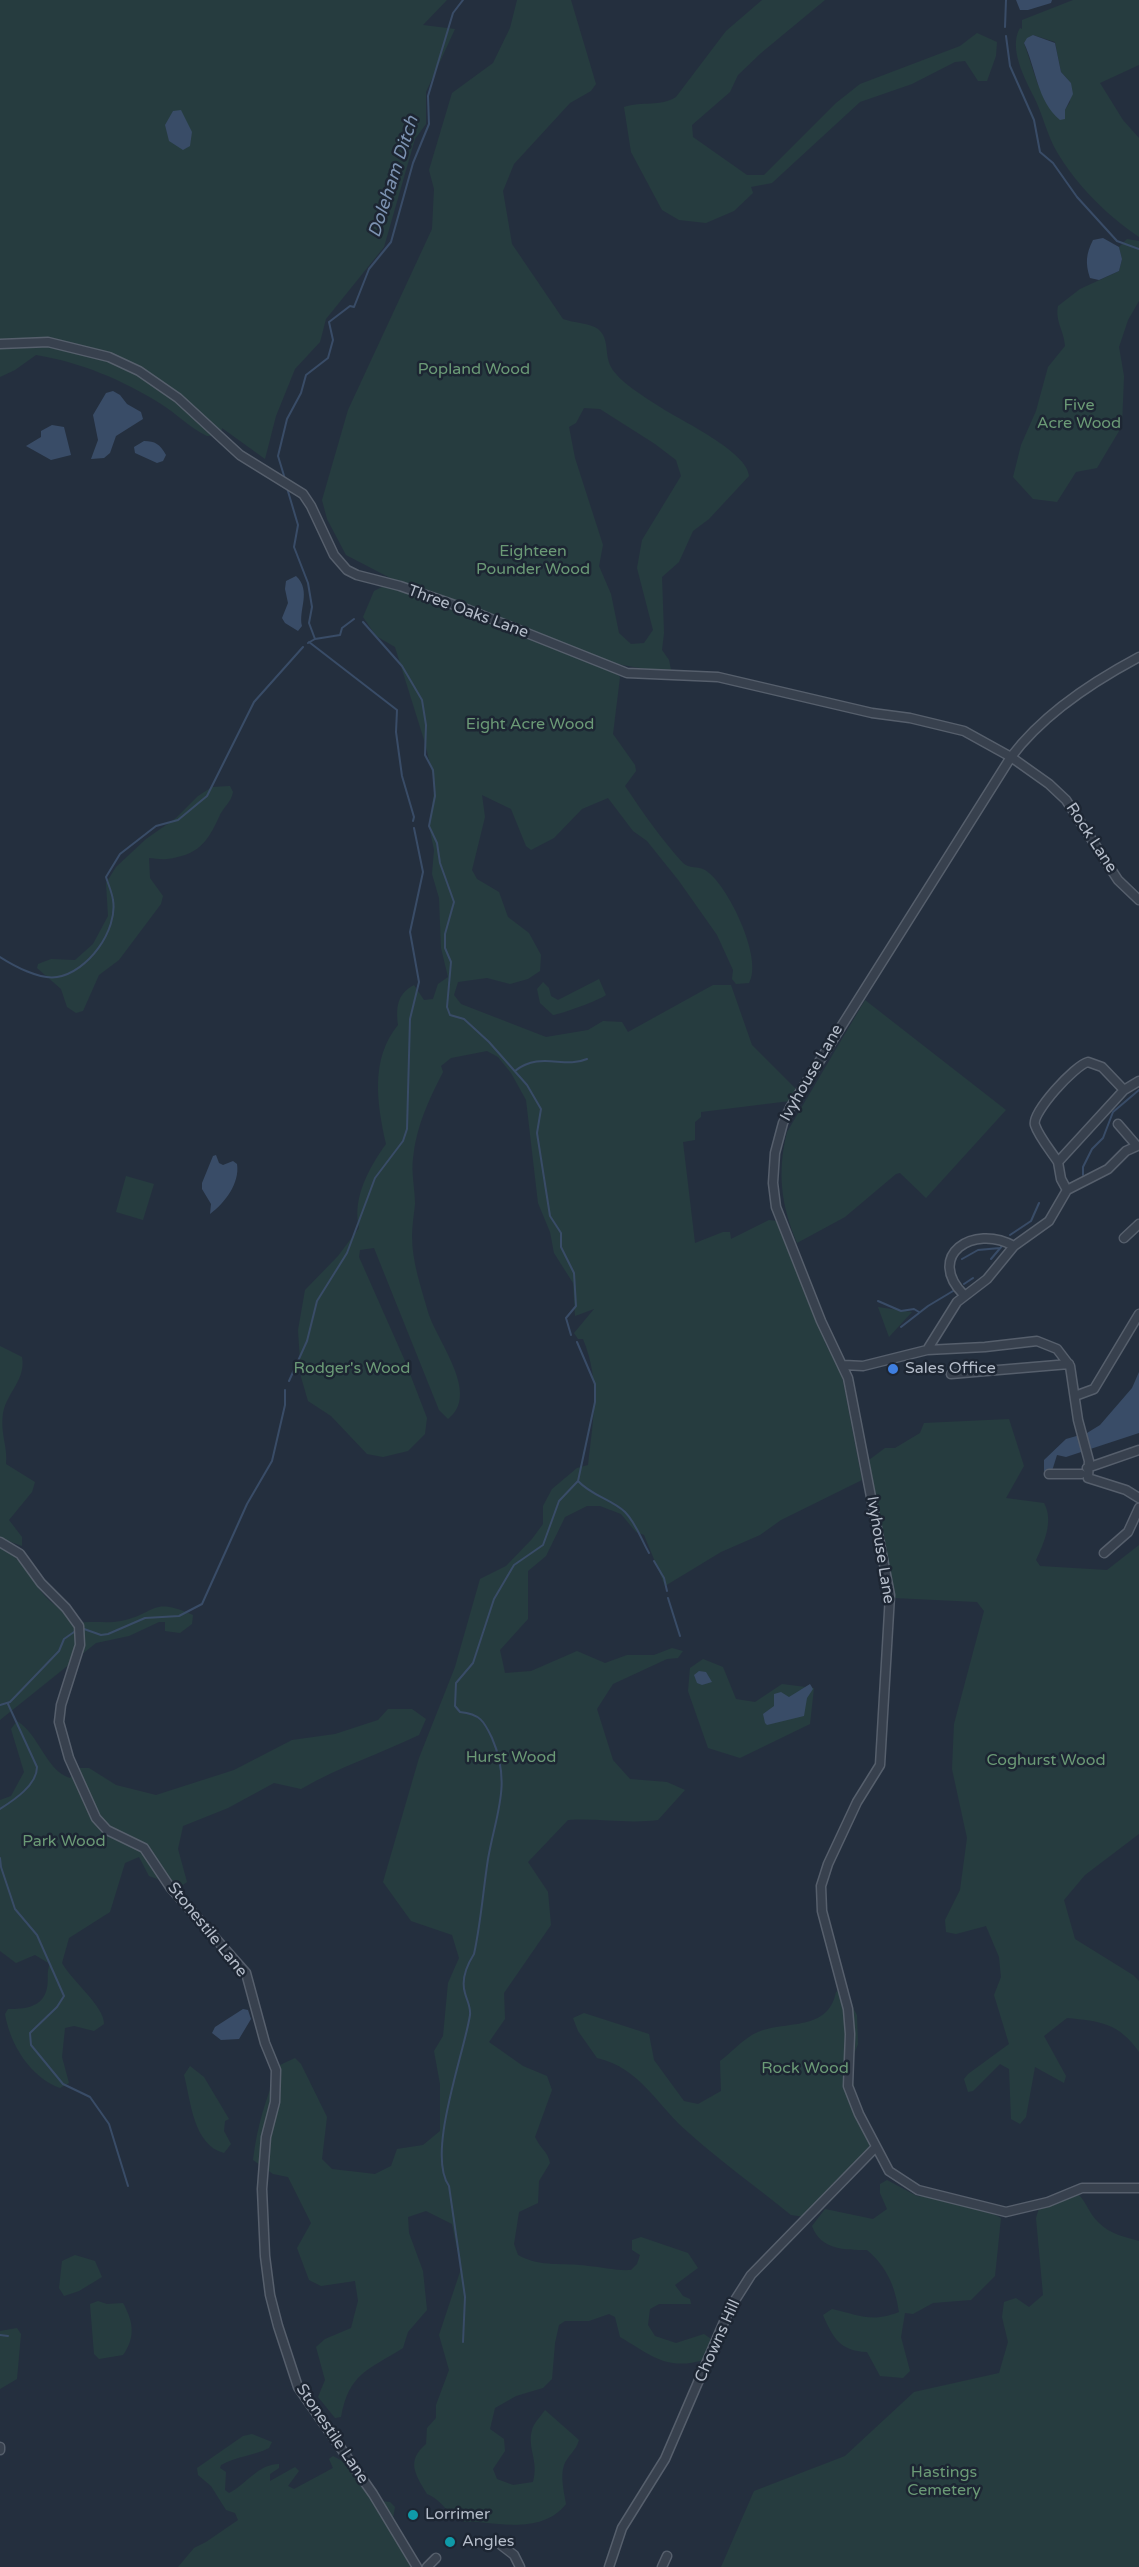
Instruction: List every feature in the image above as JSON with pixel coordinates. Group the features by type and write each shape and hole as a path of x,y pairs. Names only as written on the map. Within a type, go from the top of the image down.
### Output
{"street":[{"name":"Three Oaks Lane","path":"0,344 48,342 92,352 128,365 178,398 240,455 290,484 311,506 334,555 346,570 357,575 400,586 469,610 627,673 718,677 872,713 942,724 964,731 1011,757"},
{"name":"Ivyhouse Lane","path":"1139,657 1109,673 1043,721 1011,757 826,1047 786,1115 778,1138 773,1175 778,1214 821,1321 844,1365 848,1378 884,1551 890,1594 880,1765 847,1823 824,1875 821,1893 822,1911 848,2009 850,2034 848,2085 875,2148 889,2171 918,2190 1006,2212 1048,2202 1082,2188 1139,2188"},
{"name":"Rock Lane","path":"1011,757 1049,784 1066,801 1118,880 1139,900"},
{"path":"1067,1190 1061,1179 1058,1162 1035,1125 1035,1116 1078,1067 1088,1062 1102,1067 1124,1090"},
{"path":"1058,1162 1124,1090 1139,1081"},
{"path":"927,1350 964,1294 987,1279 1014,1245 1050,1221 1067,1190 1108,1169 1126,1151 1137,1146 1118,1124"},
{"path":"1124,1238 1139,1224"},
{"path":"964,1294 958,1289 949,1267 951,1257 967,1241 983,1237 1002,1239 1014,1245"},
{"path":"1075,1396 1094,1389 1139,1314"},
{"path":"844,1365 863,1366 927,1350 1040,1341 1057,1349 1069,1364 1089,1464 1084,1471"},
{"path":"951,1374 1069,1364"},
{"path":"848,1378 863,1366"},
{"path":"1049,1474 1084,1471 1139,1450"},
{"path":"1084,1471 1090,1480 1126,1490 1139,1498"},
{"path":"1104,1553 1128,1532 1139,1508"},
{"name":"Stonestile Lane","path":"0,1542 20,1554 41,1583 66,1608 79,1626 80,1645 61,1705 59,1722 69,1758 96,1818 106,1830 144,1848 170,1887 246,1973 265,2043 276,2070 275,2102 266,2137 262,2189 265,2256 270,2295 281,2336 301,2392 373,2494 417,2567"},
{"name":"Chowns Hill","path":"609,2567 622,2528 665,2459 730,2308 751,2275 875,2148"},
{"path":"501,2545 514,2555 520,2567"},
{"path":"662,2567 667,2556"},
{"path":"427,2567 436,2559"}],"green space":[{"path":"0,0 447,0 423,25 455,29 426,92 426,124 415,139 384,247 326,319 320,342 295,369 276,416 265,459 222,428 221,435 207,436 132,387 69,362 36,355 15,370 0,377"},
{"path":"517,0 571,0 596,84 591,91 570,103 514,164 503,191 512,244 563,319 591,325 602,333 611,367 620,378 647,399 726,447 746,467 749,476 709,519 693,531 679,562 662,577 664,633 662,650 669,660 671,670 668,673 611,663 469,605 398,582 346,555 327,519 322,500 348,410 432,229 434,189 429,170 452,93 493,63 510,28","holes":["584,408 600,409 676,460 681,476 642,540 637,568 653,630 644,643 631,644 619,633 611,594 599,566 603,545 575,458 569,427 576,423"]},
{"path":"762,0 825,0 761,53 738,75 730,92 692,125 693,137 747,175 764,175 836,103 860,84 960,46 977,33 997,42 996,56 987,81 978,81 965,61 955,62 912,84 860,102 772,183 751,187 753,193 734,211 706,223 679,220 662,210 631,152 624,107 664,102 676,97 726,31"},
{"path":"1073,0 1139,0 1139,65 1100,83 1123,120 1139,138 1139,237 1094,199 1074,177 1057,152 1019,63 1016,45 1020,28 1022,29 1022,20","holes":["1033,35 1055,42 1061,72 1071,83 1070,102 1065,110 1038,85 1024,43"]},
{"name":"Five Acre Wood","path":"1127,239 1139,241 1139,301 1128,320 1119,347 1124,376 1122,426 1097,468 1076,472 1057,502 1033,499 1013,477 1021,445 1036,411 1048,367 1065,346 1058,317 1058,306 1080,289 1119,271 1122,259 1119,247"},
{"path":"386,585 435,600 614,670 620,677 613,734 635,765 636,771 625,786 683,863 705,870 714,878 733,905 752,957 749,983 736,984 732,979 733,970 717,935 679,881 647,841 633,831 608,798 582,809 554,838 531,850 526,846 511,809 482,795 485,817 472,870 477,879 499,892 508,917 529,933 541,955 540,971 528,979 510,984 487,978 458,982 454,995 461,1004 546,1037 588,1030 603,1021 622,1022 628,1032 713,985 731,985 752,1045 797,1090 790,1101 701,1112 701,1117 695,1122 695,1140 683,1142 695,1243 723,1232 730,1232 731,1239 769,1220 777,1221 826,1345 841,1371 862,1480 781,1520 760,1535 721,1552 665,1586 644,1535 636,1532 621,1514 600,1506 587,1506 565,1517 546,1556 528,1571 528,1619 500,1650 505,1673 531,1671 577,1651 605,1663 627,1655 654,1655 672,1648 683,1651 678,1658 667,1659 613,1684 597,1709 613,1760 630,1779 667,1782 685,1790 658,1820 568,1820 528,1862 548,1892 551,1925 504,1993 505,2019 489,2042 523,2066 547,2076 552,2090 535,2137 550,2163 539,2181 538,2203 519,2212 514,2244 518,2255 535,2262 631,2270 637,2264 640,2255 632,2250 632,2240 641,2237 688,2253 698,2268 675,2285 683,2296 690,2299 691,2304 659,2304 650,2309 648,2325 655,2336 676,2343 704,2334 714,2341 704,2360 679,2364 650,2355 620,2337 615,2317 609,2314 589,2321 565,2321 559,2325 552,2379 543,2388 516,2396 495,2408 490,2429 504,2439 505,2451 493,2469 497,2479 513,2485 533,2482 535,2467 531,2443 532,2430 545,2410 579,2440 562,2474 566,2504 548,2519 513,2525 462,2521 456,2518 427,2494 416,2474 414,2462 426,2444 427,2428 436,2418 436,2405 449,2370 439,2335 461,2269 452,2224 426,2211 408,2217 409,2233 423,2271 427,2310 408,2332 403,2348 370,2368 355,2382 349,2391 341,2417 335,2418 318,2397 325,2380 316,2347 325,2339 351,2328 358,2301 355,2281 321,2286 309,2280 297,2248 311,2223 288,2177 273,2174 253,2160 266,2100 275,2077 280,2065 295,2058 301,2064 327,2117 322,2159 332,2169 375,2174 391,2166 397,2149 423,2145 440,2131 440,2084 434,2051 443,2036 448,1983 459,1958 452,1935 411,1921 383,1882 419,1758 455,1667 480,1579 506,1566 532,1539 543,1524 543,1506 552,1489 577,1468 588,1465 593,1417 594,1386 589,1355 583,1339 578,1339 574,1333 594,1309 575,1316 573,1283 554,1253 550,1232 538,1203 526,1100 511,1073 498,1057 487,1051 451,1058 441,1066 443,1072 420,1124 413,1164 415,1204 412,1246 415,1265 428,1312 459,1382 460,1396 457,1408 448,1419 439,1410 374,1248 360,1250 359,1257 405,1361 427,1418 425,1434 408,1451 383,1457 367,1454 331,1416 308,1401 301,1377 298,1330 305,1290 338,1256 359,1228 357,1217 360,1195 368,1173 386,1144 378,1098 378,1082 383,1052 398,1025 399,1002 404,993 414,985 424,1000 433,999 438,984 448,977 441,948 439,898 432,874 434,850 429,826 435,785 425,743 395,647 376,636 363,617 374,591"},
{"path":"230,786 233,792 231,799 200,846 178,857 149,858 150,878 163,896 161,904 119,960 99,975 83,1011 76,1013 67,1007 61,989 37,968 38,964 51,959 75,960 93,944 108,916 106,883 116,867 146,839 176,818 198,796 212,787"},
{"path":"599,979 606,995 589,1003 553,1015 540,1003 537,989 543,982 549,988 551,996 558,1000"},
{"path":"865,1000 1006,1110 926,1198 900,1173 896,1174 845,1217 797,1243 787,1215 782,1188 782,1161 787,1132"},
{"path":"126,1176 154,1184 143,1220 116,1212"},
{"path":"878,1307 912,1312 889,1337"},
{"path":"0,1346 22,1357 19,1379 5,1406 2,1421 6,1464 35,1482 32,1492 9,1520 22,1537 22,1546 0,1538"},
{"name":"Coghurst Wood","path":"1009,1419 1024,1466 1006,1498 1044,1503 1048,1524 1045,1539 1036,1560 1040,1566 1107,1570 1139,1545 1139,1834 1085,1875 1064,1900 1075,1939 1139,1981 1139,2052 1124,2035 1108,2025 1067,2018 1044,2036 1066,2076 1064,2083 1035,2067 1026,2117 1020,2124 1011,2119 1009,2069 1000,2064 973,2091 968,2092 964,2079 1009,2044 994,1995 1001,1977 999,1957 986,1926 956,1934 946,1932 945,1920 960,1890 967,1838 952,1769 954,1724 984,1611 977,1602 894,1598 869,1460 885,1448 895,1448 920,1433 924,1423"},
{"path":"0,1547 20,1562 44,1595 74,1624 121,1621 154,1608 169,1607 193,1615 192,1624 180,1633 165,1631 165,1622 159,1622 129,1636 96,1643 0,1720"},
{"path":"703,1659 723,1667 736,1699 755,1702 782,1684 814,1688 810,1724 740,1758 708,1748 688,1691 690,1668"},
{"name":"Park Wood","path":"388,1709 412,1709 426,1719 419,1735 301,1789 274,1783 228,1808 183,1826 178,1849 187,1882 180,1887 149,1876 139,1857 125,1863 110,1912 69,1938 62,1963 94,2002 103,2017 104,2024 94,2031 74,2026 65,2028 62,2057 69,2083 60,2088 39,2076 17,2048 11,2037 5,2014 8,2009 26,2008 41,2000 47,1988 50,1964 35,1955 16,1963 0,1951 0,1800 11,1796 24,1772 11,1729 17,1721 31,1734 48,1760 62,1774 70,1778 78,1768 89,1768 116,1785 156,1795 234,1770 292,1740 335,1734 378,1720"},
{"name":"Rock Wood","path":"842,1989 857,2015 858,2044 850,2064 856,2098 875,2135 868,2148 805,2217 791,2215 714,2154 678,2122 637,2079 612,2063 597,2058 578,2031 573,2018 584,2013 649,2034 654,2060 684,2101 698,2104 721,2091 720,2061 743,2041 769,2028 805,2023 815,2019 825,2013 832,2005 836,1992"},
{"path":"190,2066 204,2077 229,2119 225,2121 224,2131 231,2144 224,2153 206,2141 195,2121 184,2075"},
{"path":"887,2180 917,2196 946,2199 986,2210 1001,2218 995,2276 971,2300 933,2303 913,2314 905,2313 901,2337 910,2371 903,2378 880,2376 867,2352 850,2349 834,2337 823,2315 832,2309 873,2317 899,2312 892,2285 885,2270 867,2250 842,2249 828,2244 821,2240 812,2226 825,2209 873,2219 887,2209 880,2193 880,2184"},
{"name":"Hastings Cemetery","path":"1073,2189 1103,2227 1118,2235 1139,2241 1139,2567 721,2567 754,2491 845,2456 914,2392 999,2373 1008,2342 1002,2317 1004,2302 1016,2298 1029,2307 1043,2295 1036,2218 1040,2205"},
{"path":"75,2255 95,2261 102,2277 79,2291 64,2296 59,2288 62,2261"},
{"path":"98,2301 107,2304 123,2303 132,2329 130,2342 123,2355 99,2359 94,2354 90,2304"},
{"path":"17,2328 21,2334 17,2379 0,2389 0,2331"},
{"path":"252,2434 272,2442 269,2448 221,2465 220,2468 226,2472 225,2490 229,2493 265,2467 279,2464 279,2468 270,2474 270,2481 295,2467 299,2471 288,2486 294,2489 333,2468 329,2459 333,2456 363,2472 380,2501 390,2502 395,2507 393,2518 414,2567 178,2567 194,2548 238,2520 235,2513 226,2510 211,2486 198,2475 197,2468 243,2436"}],"water":[{"path":"1016,0 1052,0 1051,3 1020,10"},
{"path":"1033,35 1055,43 1061,72 1071,83 1073,94 1065,110 1065,119 1060,120 1052,112 1042,94 1024,43"},
{"path":"181,110 192,132 190,146 183,150 169,141 165,125 173,111"},
{"path":"1103,238 1119,247 1122,259 1119,271 1099,280 1090,278 1087,259 1093,240"},
{"path":"113,391 120,395 127,404 141,412 143,419 116,436 110,453 104,458 91,459 98,440 93,415 106,393"},
{"path":"52,425 64,427 71,455 51,460 26,446 41,437 41,431"},
{"path":"144,441 159,446 166,455 163,461 157,463 135,453 134,447"},
{"path":"296,576 301,582 304,594 302,626 298,631 285,623 282,618 288,603 286,581"},
{"path":"216,1155 219,1163 223,1165 233,1161 237,1164 237,1171 230,1192 210,1214 211,1204 202,1189 202,1183 213,1156"},
{"path":"1139,1372 1139,1433 1066,1457 1057,1455 1052,1471 1044,1471 1044,1460 1066,1439 1087,1433 1100,1425 1132,1388"},
{"path":"699,1671 706,1672 712,1682 702,1685 697,1683 694,1675"},
{"path":"810,1684 813,1689 807,1698 804,1716 767,1725 765,1723 763,1714 774,1706 774,1694 781,1692 789,1697"},
{"path":"243,2009 248,2010 251,2019 239,2039 221,2040 212,2033 215,2027"}],"waterway":[{"name":"Doleham Ditch","path":"285,479 278,456 287,419 301,393 306,375 328,358 333,340 329,322 350,306 354,307 369,269 391,242 413,163 429,124 428,96 453,13 463,0"},
{"path":"1005,27 1006,0"},
{"path":"1006,36 1010,66 1034,120 1040,152 1053,163 1077,197 1117,241 1139,249"},
{"name":"Doleham Ditch","path":"287,488 298,525 294,547 308,583 312,607 309,623 315,639 308,643"},
{"path":"315,639 340,635 342,628 354,619"},
{"path":"363,622 402,666 422,700 426,725 425,755 433,770 435,796 429,826 437,843 440,863 454,902 445,934 445,948 451,962 447,1007 450,1015 464,1019 489,1042 527,1085 541,1109 537,1133 550,1216 561,1233 561,1247 574,1273 576,1306 566,1318 571,1335"},
{"path":"309,642 397,710 396,732 402,776 414,817 413,821"},
{"path":"0,957 27,972 50,977 69,973 90,958 106,936 111,924 113,900 106,877 120,854 156,826 178,820 207,796 254,702 303,647"},
{"path":"289,1381 307,1341 317,1301 347,1253 375,1178 403,1141 407,1129 410,1019 419,982 410,932 423,872 414,828"},
{"path":"515,1071 534,1062 578,1062 587,1059"},
{"path":"1083,1175 1083,1167 1092,1149 1103,1138 1113,1112 1139,1090"},
{"path":"1010,1235 1031,1221 1039,1203"},
{"path":"991,1259 1002,1246"},
{"path":"962,1259 978,1250 1000,1248"},
{"path":"964,1284 973,1278"},
{"path":"901,1327 928,1306 953,1291"},
{"path":"878,1301 901,1311 914,1309 919,1312"},
{"path":"463,2342 465,2297 449,2186 443,2171 442,2151 449,2103 470,2015 464,1978 474,1954 502,1784 498,1755 486,1727 480,1719 460,1712 455,1706 456,1683 473,1663 494,1599 514,1565 543,1545 559,1501 578,1481 595,1402 595,1384 577,1342"},
{"path":"84,1629 101,1635 108,1634 145,1618 179,1616 202,1604 247,1504 272,1461 285,1405 285,1390"},
{"path":"578,1481 629,1516 649,1553"},
{"path":"654,1561 664,1578 667,1591"},
{"path":"668,1598 680,1636"},
{"path":"0,1705 10,1702 59,1651 64,1639 74,1632"},
{"path":"0,1809 29,1786 37,1767 8,1704"},
{"path":"0,1858 15,1909 37,1935 64,1996 57,2007 30,2033 31,2045 63,2084 90,2097 109,2124 128,2186"},
{"path":"0,2335 8,2336"}],"place":[{"name":"Sales Office","path":"893,1369"},
{"name":"Lorrimer","path":"413,2515"},
{"name":"Angles","path":"450,2542"}],"park label":[{"name":"Popland Wood","path":"474,370"},
{"name":"Eighteen Pounder Wood","path":"533,561"},
{"name":"Eight Acre Wood","path":"530,725"},
{"name":"Rodger's Wood","path":"352,1369"},
{"name":"Hurst Wood","path":"511,1758"}]}
